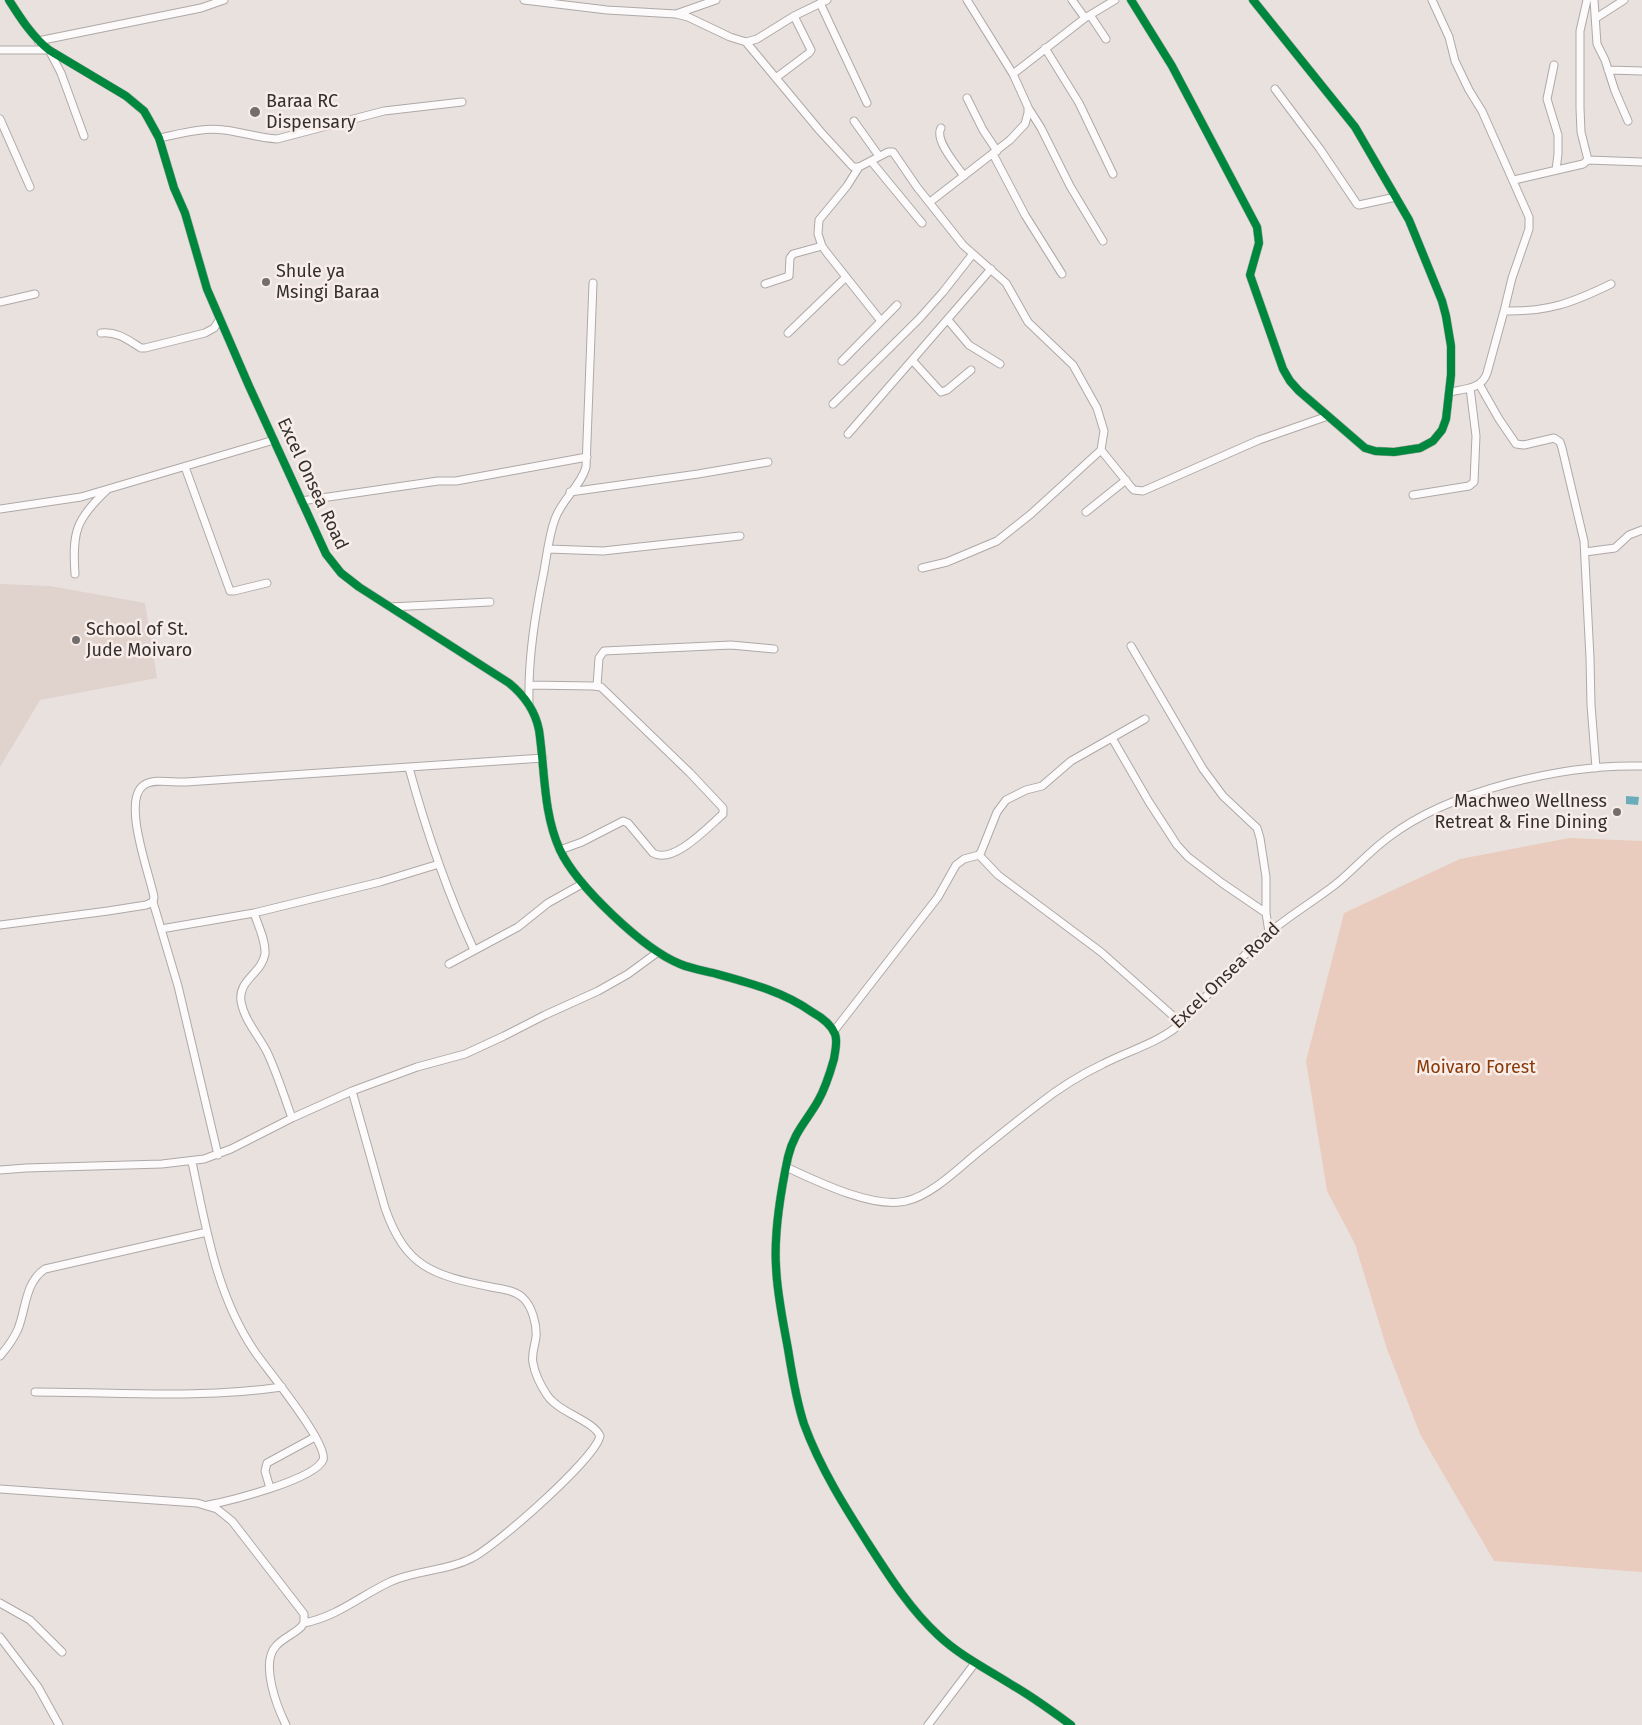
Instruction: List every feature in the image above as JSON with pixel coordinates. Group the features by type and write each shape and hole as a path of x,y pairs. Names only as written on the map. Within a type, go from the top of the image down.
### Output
{"street":[{"name":"Excel Onsea Road","path":"9,0 38,41 93,75 144,111 159,138 208,289 220,319 301,501 326,554 334,566 359,587 509,683 529,703 537,719 550,822 560,850 582,884 620,921 658,952 679,964 738,980 792,998 819,1016 834,1031"},
{"path":"38,41 201,8 224,0"},
{"path":"524,0 606,10 676,14 688,17 730,37 746,42 757,39 794,16 823,2 867,103"},
{"path":"676,14 716,0"},
{"path":"967,0 1013,74 1070,186 1103,241"},
{"path":"1072,0 1088,16 1106,39"},
{"path":"1013,74 1088,16 1115,0"},
{"path":"1131,0 1172,66 1257,227 1259,243 1250,275 1283,369 1290,381 1365,448 1384,452 1410,450 1426,445 1438,437 1446,419 1450,392 1451,346 1442,301 1409,220 1354,127 1253,0"},
{"path":"1432,0 1449,37 1455,61 1482,111 1498,151 1525,204 1530,222 1510,286 1487,373 1479,384 1450,392"},
{"path":"1587,0 1580,32 1580,108 1581,132 1588,160"},
{"path":"1594,0 1597,44 1628,121"},
{"path":"1596,18 1624,0"},
{"path":"777,77 811,50 794,16"},
{"path":"746,42 850,165 859,167 888,152 893,152 917,188 963,245 1006,283 1028,322 1073,364 1101,418 1104,431 1101,450 1031,514 997,541 947,562 922,568"},
{"path":"1045,48 1079,103 1114,174"},
{"path":"0,50 50,50 61,73 84,136"},
{"path":"1554,65 1547,99 1558,135 1556,170"},
{"path":"1608,70 1642,71"},
{"path":"1275,89 1320,149 1357,204 1396,197"},
{"path":"967,98 1025,215 1062,274"},
{"path":"159,138 212,129 277,139 384,111 462,102"},
{"path":"930,202 995,153 1021,130 1027,118 1028,106"},
{"path":"0,119 30,187"},
{"path":"854,122 879,156"},
{"path":"941,128 939,137 942,144 964,176"},
{"path":"1514,180 1583,164 1588,160 1642,162"},
{"path":"871,161 922,223"},
{"path":"859,167 847,186 819,220 818,234 822,246 881,321"},
{"path":"765,284 789,276 790,258 793,254 822,246"},
{"path":"833,404 919,319 943,292 972,254"},
{"path":"848,434 991,269"},
{"path":"788,332 846,277"},
{"path":"529,703 533,629 556,516 570,492 584,475 587,457 593,283"},
{"path":"1504,311 1552,308 1576,300 1611,284"},
{"path":"0,302 34,294"},
{"path":"842,360 897,306"},
{"path":"101,333 112,332 144,348 205,334 214,328 220,319"},
{"path":"948,320 969,345 1000,364"},
{"path":"912,360 941,392 947,390 971,370"},
{"path":"1479,384 1516,444 1550,438 1557,439 1560,442 1582,529 1585,552 1591,705 1596,768"},
{"path":"1413,495 1469,486 1474,482 1476,436 1470,388"},
{"path":"1101,450 1134,490 1143,491 1259,440 1328,416"},
{"path":"0,509 62,500 107,490 274,440"},
{"path":"301,501 438,481 456,481 587,457"},
{"path":"570,492 768,462"},
{"path":"185,467 230,591 267,583"},
{"path":"1086,512 1126,480"},
{"path":"75,574 74,546 77,527 89,508 107,490"},
{"path":"1585,552 1615,548 1629,535 1642,530"},
{"path":"548,550 603,551 740,536"},
{"path":"389,607 490,602"},
{"path":"597,686 599,658 602,652 606,651 730,645 774,649"},
{"path":"1131,646 1203,769 1223,796 1257,828 1266,877 1266,913 1269,932"},
{"path":"529,685 597,686 605,691 690,773 724,811 723,814 687,844 668,856 653,854 626,821 620,822 582,842 560,850"},
{"path":"1070,1725 1034,1698 975,1663 936,1634 920,1617 881,1564 846,1507 819,1458 804,1424 792,1373 780,1307 776,1266 778,1225 790,1149 797,1132 816,1104 827,1082 835,1051 834,1031 938,897 956,865 964,859 979,855 984,849 997,812 1006,800 1018,793 1042,786 1071,762 1145,719"},
{"path":"1112,738 1149,802 1177,845 1222,883 1266,913"},
{"path":"218,1155 184,1011 153,902 153,892 141,846 135,813 138,794 144,785 158,782 186,782 543,758"},
{"name":"Excel Onsea Road","path":"786,1167 865,1198 891,1202 912,1200 927,1192 1061,1088 1104,1063 1162,1036 1181,1023 1269,932 1338,882 1389,837 1438,808 1473,795 1546,775 1596,768 1642,766"},
{"path":"410,768 439,864 460,921 474,950"},
{"path":"979,855 998,875 1101,952 1181,1023"},
{"path":"161,929 254,913 380,882 439,864"},
{"path":"449,964 518,927 548,903 582,884"},
{"path":"0,925 146,905 153,902"},
{"path":"254,913 264,945 264,956 262,962 242,988 241,1001 272,1063 292,1118"},
{"path":"0,1170 192,1162 218,1155 292,1118 352,1092 417,1067 465,1054 598,991 628,974 658,952"},
{"path":"286,1725 275,1699 272,1686 271,1654 275,1646 298,1630 304,1623 316,1621 336,1613 392,1581 417,1573 458,1564 483,1552 524,1520 596,1446 600,1436 595,1429 556,1405 546,1394 533,1363 536,1333 531,1311 524,1298 514,1292 448,1277 435,1272 415,1258 400,1240 385,1208 352,1092"},
{"path":"192,1162 207,1232 224,1293 234,1315 256,1353 282,1387 323,1451 321,1462 306,1473 241,1498 208,1505"},
{"path":"0,1356 10,1344 18,1329 31,1286 38,1274 45,1268 207,1232"},
{"path":"35,1392 201,1394 282,1387"},
{"path":"270,1488 265,1471 267,1463 315,1437"},
{"path":"0,1489 182,1501 208,1505 217,1509 232,1521 297,1604 304,1614 304,1623"},
{"path":"0,1603 30,1620 62,1652"},
{"path":"0,1637 38,1687 59,1725"},
{"path":"928,1725 975,1663"}],"shaded area":[{"name":"School of St. Jude Moivaro","path":"0,584 50,586 145,603 157,678 40,700 0,767"}],"green space":[{"name":"Moivaro Forest","path":"1569,838 1642,841 1642,1572 1494,1561 1420,1434 1387,1349 1355,1244 1327,1191 1306,1061 1344,913 1460,859"}],"water":[{"path":"1626,796 1639,797 1638,805 1626,804"}],"cycle path":[{"path":"9,0 32,33 49,50 126,96 144,111 159,138 174,188 185,213 207,289 326,554 341,573 359,587 509,683 524,698 535,716 539,730 547,806 554,836 560,850 581,881 612,915 648,945 665,956 685,966 742,981 790,999 819,1016 833,1030 836,1040 834,1059 821,1096 797,1134 791,1148 783,1183 777,1226 776,1253 779,1297 794,1387 804,1424 810,1440 843,1503 886,1571 919,1615 955,1649 1050,1709 1071,1725"},
{"path":"1131,0 1172,66 1257,227 1259,243 1250,275 1283,369 1290,381 1365,448 1375,451 1394,452 1420,448 1433,441 1442,430 1446,419 1451,375 1451,346 1442,301 1409,220 1355,127 1253,0"}],"place":[{"name":"Baraa RC Dispensary","path":"255,112"},
{"name":"Shule ya Msingi Baraa","path":"266,282"},
{"name":"School of St. Jude Moivaro","path":"76,640"},
{"name":"Machweo Wellness Retreat & Fine Dining","path":"1617,812"}]}
